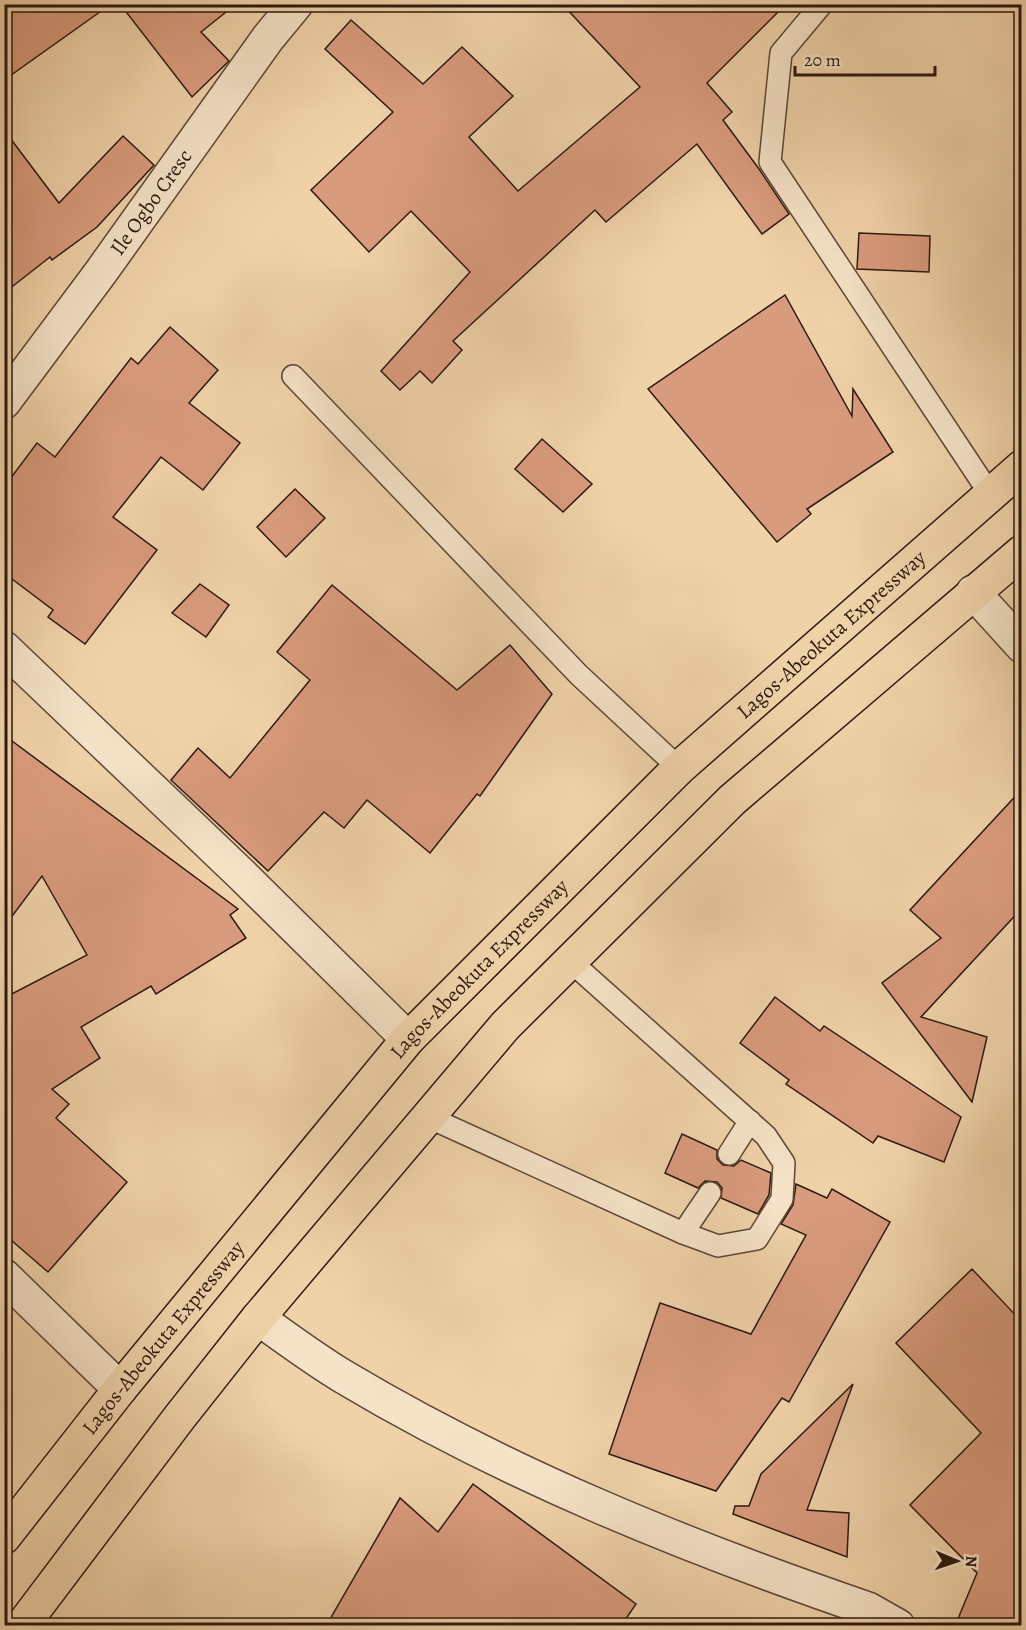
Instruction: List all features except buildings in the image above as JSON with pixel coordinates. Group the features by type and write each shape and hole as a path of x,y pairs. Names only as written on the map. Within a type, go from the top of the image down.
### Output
{"highway":[{"name":"Lagos-Abeokuta Expressway","path":"4,1537 120,1389 408,1039 679,768 1022,467"},
{"path":"22,1626 179,1418 258,1318 505,1026 732,800 1022,552"}],"street":[{"name":"Ile Ogbo Cresc","path":"4,402 108,262 268,38 296,4"},
{"path":"973,592 1022,646"},
{"path":"4,648 250,883 408,1039"},
{"path":"4,1276 120,1389"},
{"path":"258,1318 343,1376 482,1453 651,1529 868,1609 898,1626"}],"lane":[{"path":"822,4 781,52 770,162 990,494"},
{"path":"293,376 579,675 679,768"},
{"path":"428,1117 683,1233 718,1246 757,1239 782,1199 784,1163 766,1136 569,960"},
{"path":"729,1155 750,1121"},
{"path":"683,1233 710,1193"}]}
